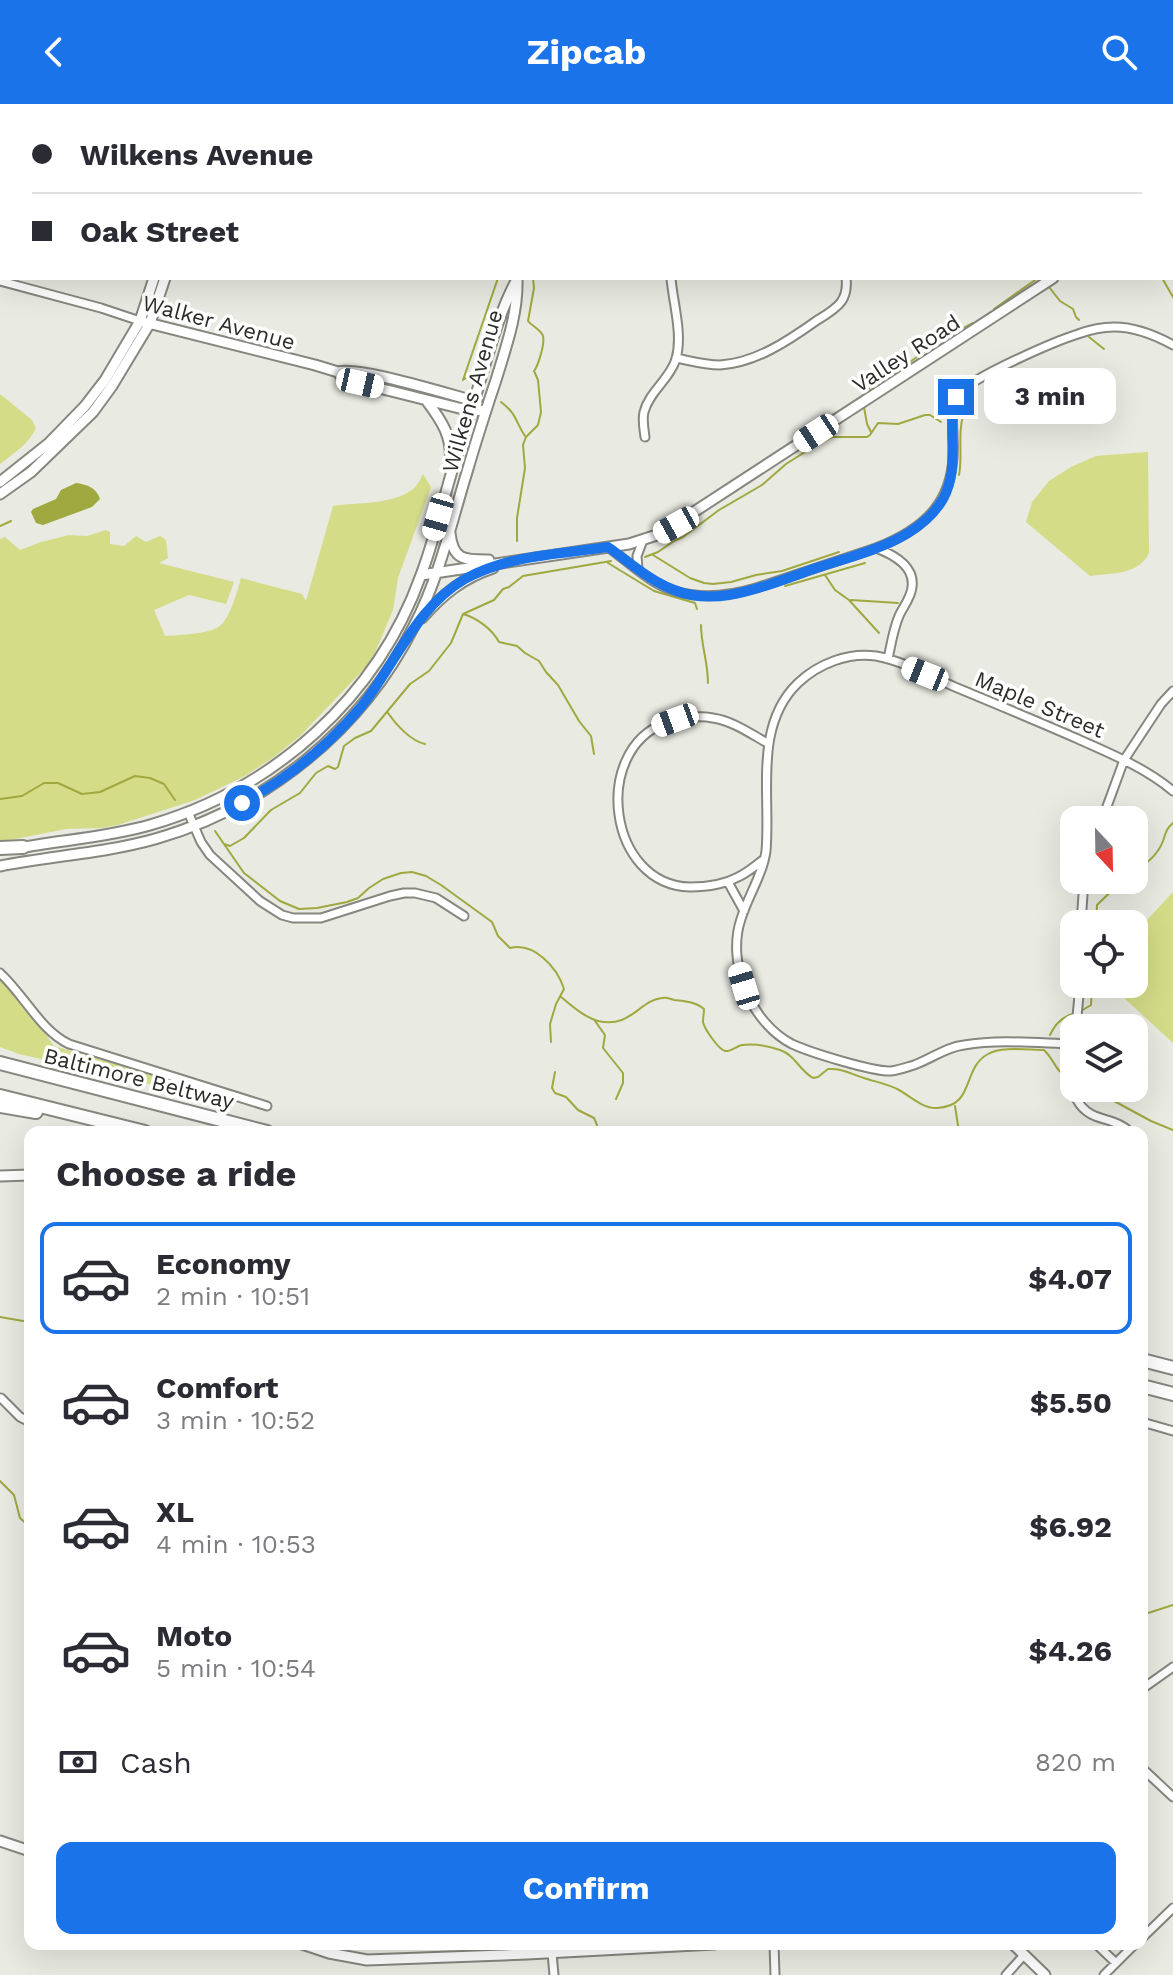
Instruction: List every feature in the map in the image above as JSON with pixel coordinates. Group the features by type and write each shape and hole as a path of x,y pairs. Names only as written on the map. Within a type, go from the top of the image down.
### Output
{"highway":[{"path":"0,850 23,847"},
{"name":"Baltimore Beltway","path":"0,1063 244,1126"},
{"path":"0,1096 119,1126"},
{"path":"0,1106 110,1126"},
{"path":"1148,1362 1173,1368"},
{"path":"1148,1388 1173,1394"}],"main road":[{"path":"0,482 49,443 105,380 145,322 154,280"},
{"path":"0,494 48,457 93,412 134,352 164,280"},
{"name":"Wilkens Avenue","path":"23,847 123,831 211,803 258,778 293,752 330,719 359,686 385,650 421,575 472,406 507,298 516,280"},
{"name":"Wilkens Avenue","path":"0,866 139,842 217,816 265,791 314,753 360,707 414,627 436,573 503,355 517,300 517,280"},
{"name":"Valley Road","path":"421,575 608,547 660,534 1050,280"},
{"name":"Walker Avenue","path":"145,322 338,372 346,370 486,410"},
{"name":"Walker Avenue","path":"338,372 343,379 426,400 472,406"},
{"path":"426,400 442,421 450,443 447,488"},
{"path":"449,530 454,550 466,560 517,560"},
{"path":"414,627 455,586 479,573 517,560"},
{"path":"0,1176 24,1175"},
{"path":"0,1841 24,1849"},
{"path":"320,1950 367,1960 596,1950"},
{"path":"430,1950 431,1957"},
{"path":"1019,1950 1045,1975"}],"street":[{"path":"645,437 644,412 676,358 678,334 671,280"},
{"path":"676,358 721,365 763,353 831,311 841,302 846,280"},
{"name":"Walker Avenue","path":"0,281 145,322"},
{"path":"608,547 655,582 699,596 724,596 756,588 876,548 910,532 935,510 944,497 953,458 953,406 956,397 972,382 1060,340 1099,329 1131,329 1173,345"},
{"path":"638,569 637,556 643,540"},
{"path":"876,548 899,560 912,580 910,596 894,628 888,659 850,657 809,674 781,705 772,728 765,858 737,934 737,952 744,986 759,1016 782,1038 795,1046 867,1067 892,1071 920,1063 959,1045 1000,1041 1060,1043"},
{"name":"Maple Street","path":"888,659 1124,760 1173,791"},
{"path":"1107,806 1124,760 1173,691"},
{"path":"765,858 728,882 682,887 669,883 643,868 634,857 618,814 618,796 623,768 638,741 659,725 695,717 712,718 727,722 769,744"},
{"path":"188,812 210,855 260,901 282,915 321,918 390,896 415,893 436,898 464,916"},
{"path":"728,882 744,911"},
{"path":"0,973 58,1039 267,1106"},
{"path":"1079,1102 1085,1110 1098,1117 1124,1126"},
{"path":"1,1398 24,1419"},
{"path":"1148,1424 1173,1431"},
{"path":"1148,1685 1173,1667"},
{"path":"1148,1774 1173,1797"},
{"path":"1148,1932 1173,1908"},
{"path":"774,1950 775,1975"},
{"path":"1102,1950 1116,1963"},
{"path":"1104,1975 1129,1950"},
{"path":"552,1953 554,1975"},
{"path":"1006,1975 1024,1955"}],"shaded area":[{"path":"0,394 32,420 36,428 25,444 0,464"},
{"path":"1148,452 1149,553 1139,565 1124,572 1090,576 1026,522 1032,502 1049,481 1071,467 1096,456"},
{"path":"423,474 431,487 398,578 393,610 374,655 300,736 245,776 195,800 118,825 66,829 0,842 0,539 5,537 20,550 69,535 87,536 106,530 110,532 110,544 124,546 136,536 146,542 160,536 166,540 168,558 159,563 234,582 226,604 189,595 154,610 165,636 195,634 217,628 225,621 241,578 302,594 306,601 333,506 404,495 417,485"},
{"path":"76,483 91,487 100,499 92,507 43,525 36,523 31,512 33,509 56,499 61,490"},
{"path":"1173,892 1173,1043 1148,1020 1148,1014 1142,1014 1124,998 1148,998 1148,919"},
{"path":"0,978 13,989 54,1046 210,1091 209,1098 0,1047"}],"waterway":[{"path":"463,380 497,280"},
{"path":"517,541 517,518 525,468 523,445 538,425 541,412 538,380 534,371 541,355 543,336 528,321 533,280"},
{"path":"994,309 1035,280"},
{"path":"1163,280 1173,297"},
{"path":"1049,287 1060,301 1073,309 1079,320"},
{"path":"865,397 870,386 884,375 896,372 939,341 973,323"},
{"path":"1089,337 1104,349"},
{"path":"464,379 474,374"},
{"path":"501,402 513,414 525,436"},
{"path":"864,407 871,432"},
{"path":"959,475 963,410"},
{"path":"645,557 683,537 719,510 762,485 786,464 832,437 867,437 878,423 898,424 925,415 941,422"},
{"path":"0,526 11,521"},
{"path":"653,555 690,578 713,584 782,571 839,552"},
{"path":"224,844 230,846 244,838 271,810 300,793 316,773 328,766 338,767 344,746 371,731 410,684 429,671 451,643 463,614 494,600 503,589 523,576 611,561"},
{"path":"608,563 654,591 695,603 697,609"},
{"path":"785,586 865,563"},
{"path":"825,575 835,590 849,600 879,633"},
{"path":"851,600 898,603"},
{"path":"463,614 484,625 499,642 517,646 539,661 591,736 594,754"},
{"path":"701,625 708,683"},
{"path":"388,713 404,732 425,744"},
{"path":"0,799 22,796 44,783 58,783 82,794 100,792 135,776 164,784 175,800"},
{"path":"1148,862 1173,823"},
{"path":"215,831 244,873 280,901 299,909 347,902 358,898 383,879 401,873 426,876 441,885 492,922 498,936 510,948 519,947 536,953 556,972 564,989 550,1024 551,1042"},
{"path":"1097,910 1097,905 1108,894"},
{"path":"561,997 588,1017 609,1022 627,1018 662,998 694,1003 704,1009 706,1029 725,1051 747,1044 771,1047 790,1055 813,1078 828,1069 842,1070 895,1088 932,1108 949,1106 958,1101 974,1068 988,1054 1007,1049 1044,1050"},
{"path":"1081,1011 1091,1005 1091,998"},
{"path":"1050,1035 1060,1021 1075,1013"},
{"path":"595,1021 605,1035 603,1048 623,1073 623,1083 616,1099"},
{"path":"1045,1051 1060,1072"},
{"path":"555,1072 552,1088 555,1093 566,1097 578,1110 594,1118 597,1126"},
{"path":"1116,1102 1173,1130"},
{"path":"955,1106 958,1126"},
{"path":"0,1317 24,1321"},
{"path":"0,1481 14,1495 20,1518 24,1522"},
{"path":"1148,1613 1173,1605"}],"route":[{"path":"242,803 290,773 340,729 378,684 414,627 440,598 479,573 517,560 608,547 665,587 688,594 724,596 876,548 910,532 935,510 944,497 953,458 952,418 956,397"}]}
